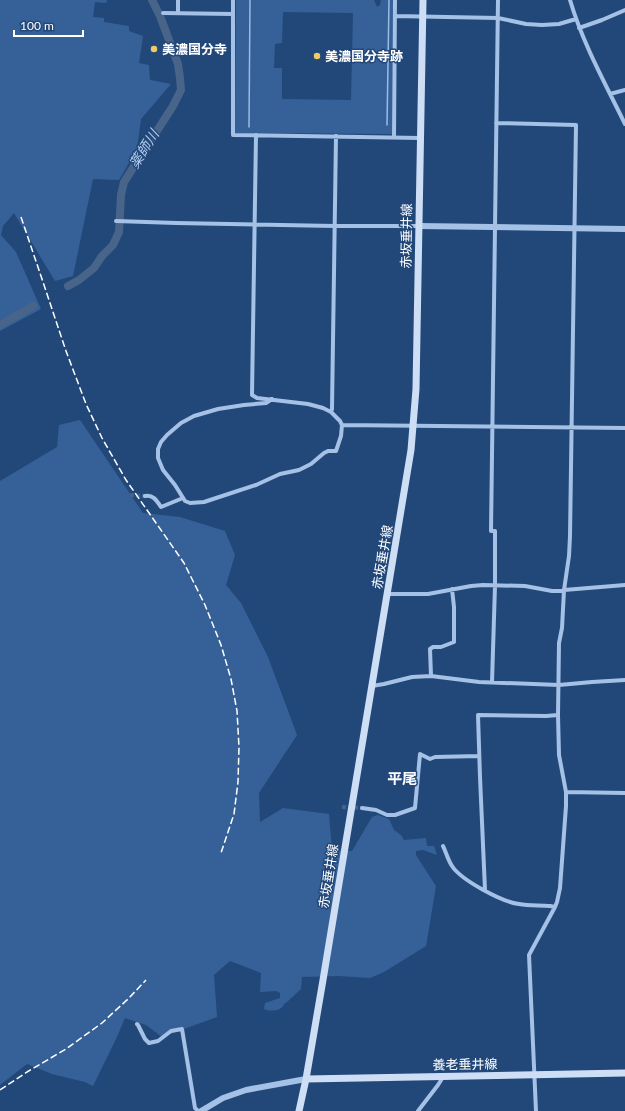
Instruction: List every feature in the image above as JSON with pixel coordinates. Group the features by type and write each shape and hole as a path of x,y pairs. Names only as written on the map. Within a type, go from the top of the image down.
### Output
{"main road":[{"name":"赤坂垂井線","path":"299,1111 306,1079 409,463 416,389 423,0"},
{"name":"養老垂井線","path":"306,1079 625,1073"}],"street":[{"path":"178,0 178,13"},
{"path":"233,0 233,135 420,138"},
{"path":"394,137 395,0"},
{"path":"492,682 495,531 491,531 498,0"},
{"path":"570,0 579,28 590,54 625,124"},
{"path":"579,28 625,10"},
{"path":"163,13 233,14"},
{"path":"395,16 498,18 526,24 542,25 559,24 576,19"},
{"path":"610,94 625,90"},
{"path":"496,123 576,125 570,549 564,590 562,628 559,643 558,715 560,754 566,792 566,806 560,888 555,907 529,955 536,1111"},
{"path":"256,135 256,225 252,395 257,398 272,399 308,404 323,408 331,412 340,421 342,425 341,436 336,451 328,451 311,464 299,470 280,474 256,485 204,502 190,503 185,501 163,470 158,458 158,449 161,442 181,423 194,416 218,409 264,403 272,399"},
{"path":"331,412 336,136"},
{"path":"116,221 256,225 625,229"},
{"path":"342,425 625,428"},
{"path":"145,496 148,495 155,499 161,507 183,498"},
{"path":"388,594 428,594 483,585 525,586 552,591 625,585"},
{"path":"431,676 430,650 433,647 441,647 454,642 454,607 452,590"},
{"path":"372,686 412,677 431,676 479,682 559,685 625,680"},
{"path":"486,890 478,715 558,715"},
{"path":"362,808 376,810 387,815 395,815 415,808 420,754 430,759 435,757 479,756"},
{"path":"566,792 625,793"},
{"path":"443,846 452,866 471,882 506,901 518,904 555,907"},
{"path":"137,1024 145,1039 149,1043 158,1041 170,1031 182,1029 195,1108 198,1111"},
{"path":"418,1111 443,1077"},
{"path":"201,1111 222,1098 246,1090 306,1079"}],"shaded area":[{"path":"0,0 107,0 106,3 95,2 93,17 104,18 104,22 129,26 129,31 143,36 139,63 149,65 150,80 171,84 141,119 137,149 119,180 93,179 73,276 55,281 14,213 3,226 1,235 16,252 41,309 0,331"},
{"path":"236,0 374,0 377,7 380,5 381,0 393,0 392,134 235,133","holes":["283,12 353,13 351,100 282,99 282,68 274,68 275,44 282,43"]},
{"path":"80,420 143,513 180,517 225,531 235,555 226,585 241,603 268,657 297,735 259,793 260,822 283,808 329,814 332,850 352,851 372,817 378,815 389,819 394,830 401,835 404,840 426,838 427,846 434,846 437,855 423,850 416,851 416,855 436,886 426,946 384,972 370,978 339,976 302,977 301,989 281,1008 270,1010 264,1009 265,1003 280,998 280,993 276,991 260,992 261,973 230,961 214,975 217,1017 162,1037 146,1025 125,1018 93,1086 85,1082 52,1074 27,1064 0,1085 0,481 57,447 59,425"}],"waterway":[{"name":"薬師川","path":"68,286 79,280 94,268 102,256 113,245 119,232 121,195 124,182 173,106 181,90 178,64 160,16 152,0"},
{"path":"249,127 250,0"},
{"path":"387,125 389,0"},
{"name":"薬師川","path":"0,325 33,306"}],"tunnel":[{"path":"130,495 145,496"},
{"path":"342,807 362,808"}],"railway":[{"path":"21,217 66,351 86,404 102,438 126,480 184,563 205,605 221,645 231,679 237,711 239,747 238,782 234,814 221,853"},
{"path":"0,1090 66,1049 102,1023 146,980"}],"place":[{"name":"美濃国分寺","path":"154,49"},
{"name":"美濃国分寺跡","path":"317,56"}],"district":[{"name":"平尾","path":"402,779"}]}
